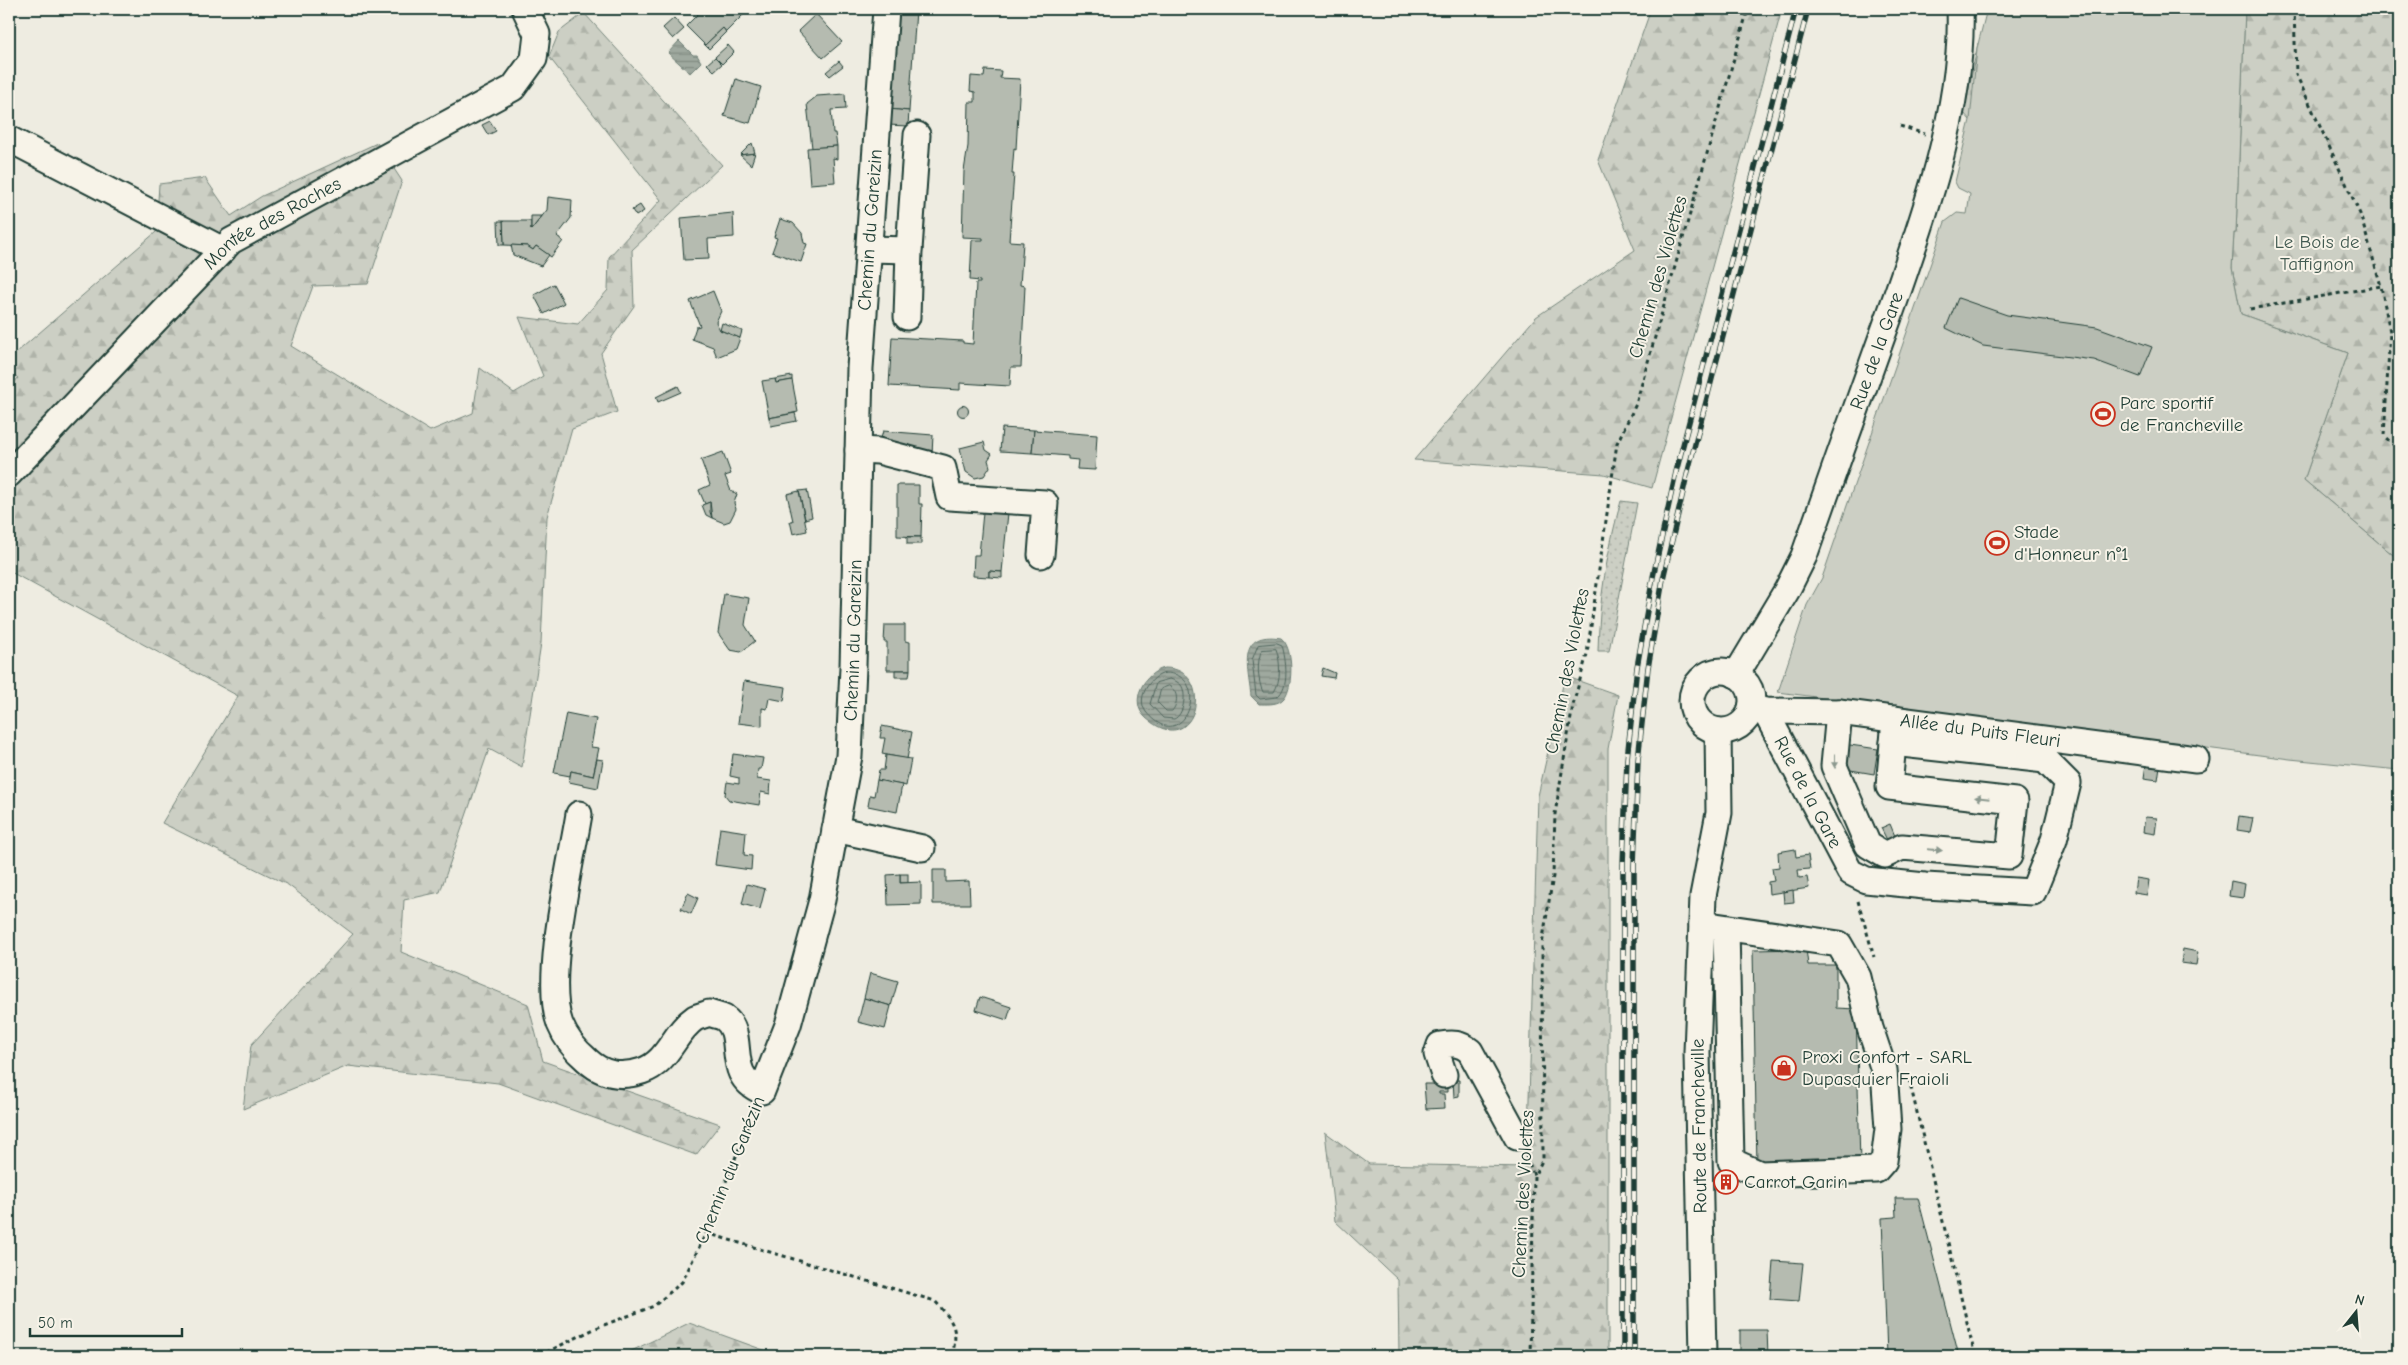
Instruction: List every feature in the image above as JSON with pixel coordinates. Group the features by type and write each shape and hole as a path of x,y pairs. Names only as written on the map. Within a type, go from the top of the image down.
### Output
{"street":[{"name":"Montée des Roches","path":"9,474 231,241 513,88 534,59 537,34 525,9"},
{"name":"Chemin du Gareizin","path":"822,900 848,756 853,666 860,368 886,9"},
{"name":"Rue de la Gare","path":"1736,674 1787,590 1804,556 1926,212 1943,142 1958,64 1960,9"},
{"path":"907,317 909,250 917,135"},
{"path":"9,139 223,250"},
{"path":"869,249 909,250"},
{"path":"858,450 878,451 943,468 949,497 1044,503 1041,555"},
{"path":"1718,671 1736,674 1749,688 1758,709 1735,728 1718,730 1701,722 1695,714 1692,696 1695,687 1701,680 1718,671"},
{"name":"Rue de la Gare","path":"1758,709 1858,876"},
{"name":"Allée du Puits Fleuri","path":"1758,709 1839,712 1894,731 2196,759"},
{"path":"1839,712 1834,766 1868,845 1885,855 1902,847 2010,856 2015,801 1889,787 1894,731 2045,760 2068,782 2054,840 2033,892 1925,886 1858,876"},
{"name":"Route de Francheville","path":"1703,1356 1697,1052 1714,926 1703,896 1719,813 1718,730"},
{"path":"579,814 556,954 554,986 560,1022 573,1048 595,1067 612,1075 643,1071 663,1059 679,1036 695,1019 709,1013 726,1019 733,1030 741,1076 750,1087 762,1091"},
{"path":"835,829 922,848"},
{"name":"Chemin du Garézin","path":"762,1091 788,1025 822,900"},
{"path":"1699,1161 1730,1161 1760,1174 1876,1170 1884,1161 1888,1129 1884,1070 1870,1028 1858,977 1839,944 1714,926 1730,1161"},
{"path":"1444,1075 1437,1054 1440,1045 1452,1043 1462,1045 1470,1051 1517,1137"}],"path":[{"name":"Chemin des Violettes","path":"1530,1356 1534,1176 1543,1159 1542,945 1553,876 1555,814 1573,704 1587,654 1612,489 1617,443 1636,404 1748,9"},
{"path":"2294,9 2296,74 2360,214 2381,286 2390,332 2384,436 2399,450"},
{"path":"1900,126 1930,136"},
{"path":"2250,309 2381,286"},
{"path":"1858,876 1877,966"},
{"path":"1907,1073 1975,1356"},
{"name":"Chemin du Garézin","path":"539,1356 596,1328 654,1306 682,1282 706,1233 762,1091"},
{"path":"706,1233 935,1301 952,1320 956,1342 952,1356"}],"green space":[{"path":"1651,9 1782,9 1652,488 1604,474 1414,460 1536,317 1635,250 1598,160"},
{"name":"Parc sportif de Francheville","path":"1987,9 2245,9 2236,233 2234,233 2232,268 2241,314 2348,353 2304,480 2399,560 2399,770 2290,759 1778,692 1807,605 1822,578 1945,222 1957,213 1967,214 1970,194 1958,188 1955,182 1970,120 1977,48"},
{"name":"Le Bois de Taffignon","path":"2245,9 2399,9 2399,560 2304,480 2348,353 2241,314 2232,268 2234,233 2236,232"},
{"path":"584,13 722,165 632,250 634,306 601,353 617,412 572,429 547,517 541,643 522,767 489,749 440,892 404,900 401,952 528,1004 543,1061 720,1124 696,1155 498,1083 348,1066 243,1109 251,1045 353,934 288,885 162,823 238,696 9,571 9,389 18,378 9,370 9,359 156,232 159,184 205,178 231,216 262,196 377,143 402,181 368,284 313,286 291,346 430,431 473,413 480,368 514,393 543,376 519,317 578,324 608,290 609,257 661,200 549,57 559,32"},
{"path":"1978,43 1984,50 1970,120 1964,113"},
{"path":"1621,501 1637,503 1609,651 1598,651 1600,613 1605,576"},
{"path":"1565,676 1618,695 1608,749 1608,1356 1399,1356 1398,1280 1335,1221 1325,1132 1369,1164 1527,1167 1538,796"},
{"path":"689,1323 780,1356 621,1356"}],"water":[{"path":"679,41 693,55 697,55 701,62 690,73 668,53"},
{"path":"1267,637 1281,638 1288,650 1290,659 1289,688 1280,702 1259,704 1251,696 1247,663 1248,654 1251,646 1257,640"},
{"path":"1165,668 1181,672 1191,682 1195,696 1194,710 1188,722 1178,729 1164,729 1146,718 1138,704 1145,681 1157,671"}],"building":[{"path":"703,9 708,12 711,9 744,9 747,11 726,32 723,28 705,45 686,26"},
{"path":"894,9 916,10 909,111 889,109"},
{"path":"816,14 842,42 823,58 798,31"},
{"path":"674,18 684,29 673,39 663,28"},
{"path":"723,28 726,32 709,49 705,45"},
{"path":"728,45 734,52 722,64 715,57"},
{"path":"715,57 722,64 714,71 707,64"},
{"path":"839,61 843,66 830,76 826,72"},
{"path":"985,70 1001,71 1000,78 1020,79 1016,149 1014,148 1012,174 1014,174 1009,241 1023,242 1020,285 1025,286 1021,367 1011,367 1010,386 960,383 960,390 889,386 892,337 963,341 963,343 973,344 976,283 980,283 980,281 970,280 972,240 983,240 983,238 962,237 964,171 968,146 969,102 975,102 975,92 970,91 971,76 984,77"},
{"path":"736,79 761,87 750,123 724,116"},
{"path":"845,94 846,109 831,110 833,133 835,133 837,146 812,148 807,104 817,96"},
{"path":"889,109 909,111 908,126 888,125"},
{"path":"490,121 496,131 488,135 482,125"},
{"path":"752,143 755,153 740,155"},
{"path":"837,146 837,159 833,158 835,182 810,184 807,148"},
{"path":"755,153 751,165 740,155"},
{"path":"548,197 572,200 571,218 557,236 563,241 551,257 536,246 533,250 527,246 504,245 503,221 531,221 531,230 547,210"},
{"path":"640,205 644,211 636,216 632,210"},
{"path":"733,213 734,237 708,239 709,259 684,260 681,218"},
{"path":"531,216 542,216 531,230"},
{"path":"780,219 793,223 802,233 804,243 807,244 801,262 772,252 777,238 774,237"},
{"path":"498,221 503,221 504,245 499,245"},
{"path":"511,245 527,246 533,250 536,246 549,255 541,266 513,255"},
{"path":"554,284 564,303 544,314 534,295"},
{"path":"713,291 721,311 716,322 720,330 740,338 736,349 717,357 713,347 692,339 696,327 700,326 690,301"},
{"path":"1958,298 2007,315 2097,327 2152,347 2140,377 2094,360 1983,346 1946,328"},
{"path":"722,323 742,331 740,338 720,330"},
{"path":"792,376 792,380 776,383 775,379"},
{"path":"775,379 776,383 792,380 798,412 769,418 762,381"},
{"path":"678,386 681,392 658,402 656,397"},
{"path":"961,406 965,406 968,411 967,415 961,416 958,413 958,409"},
{"path":"795,413 797,421 771,426 769,418"},
{"path":"1002,428 1034,430 1032,453 1000,451"},
{"path":"1034,430 1097,435 1095,470 1077,469 1078,460 1068,459 1068,456 1032,453"},
{"path":"883,431 933,435 932,455 879,446"},
{"path":"984,442 986,450 992,454 988,460 990,467 984,476 975,478 966,472 960,448"},
{"path":"723,452 731,474 725,476 731,491 737,494 734,503 736,509 730,521 724,523 712,518 710,502 705,504 699,490 710,485 701,460"},
{"path":"897,485 919,485 919,504 922,504 921,537 897,536"},
{"path":"807,490 812,517 805,519 799,491"},
{"path":"799,491 807,531 793,534 790,521 793,521 787,494"},
{"path":"710,502 712,518 706,515 702,505"},
{"path":"983,512 1008,513 1002,572 989,571 989,577 973,576 974,555 979,555"},
{"path":"907,537 921,537 921,544 907,544"},
{"path":"989,571 1002,572 1002,578 989,577"},
{"path":"724,594 749,598 745,625 755,641 741,652 730,650 718,633"},
{"path":"885,625 905,625 905,641 910,642 910,670 887,670 887,642 884,642"},
{"path":"1323,668 1335,673 1334,678 1321,676"},
{"path":"895,670 910,670 909,677 895,677"},
{"path":"744,681 786,687 784,701 769,698 767,709 762,708 762,726 738,723"},
{"path":"566,713 596,719 591,747 599,748 593,776 571,771 570,776 554,773"},
{"path":"882,726 912,732 907,759 882,754 885,738 880,738"},
{"path":"1843,744 1878,749 1874,774 1839,768"},
{"path":"733,754 763,758 761,769 758,769 757,779 771,781 770,794 761,792 759,805 729,800 725,795 727,782 739,784 739,778 730,776"},
{"path":"886,755 911,759 906,786 877,780 879,770 884,770"},
{"path":"597,759 603,760 598,788 569,782 571,771 593,776"},
{"path":"2146,764 2160,766 2158,780 2144,778"},
{"path":"877,780 902,785 897,812 868,806 870,795 874,796"},
{"path":"2239,816 2253,818 2250,832 2237,830"},
{"path":"2145,817 2157,818 2155,834 2143,832"},
{"path":"1890,824 1897,841 1889,844 1881,828"},
{"path":"720,828 746,832 744,855 752,856 751,870 715,865"},
{"path":"1795,849 1796,857 1808,855 1810,869 1798,870 1799,878 1807,877 1809,888 1769,894 1768,882 1774,881 1772,868 1779,867 1778,852"},
{"path":"933,870 946,870 946,882 969,881 970,904 933,904"},
{"path":"900,874 908,874 908,883 900,883"},
{"path":"900,874 900,883 921,882 921,904 888,905 887,875"},
{"path":"2136,878 2149,880 2147,895 2134,893"},
{"path":"2231,881 2245,884 2243,898 2229,896"},
{"path":"747,884 765,889 760,909 742,904"},
{"path":"1793,890 1794,902 1784,903 1783,892"},
{"path":"688,893 698,898 691,914 681,909"},
{"path":"1806,949 1808,965 1836,965 1836,1008 1856,1009 1860,1164 1757,1167 1753,950"},
{"path":"2183,949 2198,952 2196,965 2181,963"},
{"path":"870,973 898,981 891,1006 864,998"},
{"path":"980,997 1011,1007 1007,1020 976,1010"},
{"path":"864,998 891,1006 885,1029 858,1022"},
{"path":"1453,1080 1459,1080 1459,1096 1454,1097"},
{"path":"1424,1084 1447,1084 1447,1092 1439,1092 1439,1094 1444,1094 1445,1108 1426,1109"},
{"name":"Carrot Garin","path":"1721,1179 1732,1179 1732,1186 1721,1186"},
{"path":"1895,1198 1918,1198 1959,1356 1887,1356 1882,1218 1896,1217"},
{"path":"1773,1261 1803,1263 1799,1301 1770,1299"},
{"path":"1740,1330 1767,1330 1768,1356 1740,1356"}],"railway":[{"path":"1623,1356 1623,865 1627,759 1637,667 1653,577 1676,472 1796,9"},
{"path":"1634,1356 1634,865 1638,760 1648,668 1663,579 1687,475 1808,9"}],"place":[{"name":"Parc sportif de Francheville","path":"2103,414"},
{"name":"Stade d'Honneur n°1","path":"1997,543"},
{"name":"Proxi Confort - SARL Dupasquier Fraioli","path":"1784,1068"},
{"name":"Carrot Garin","path":"1726,1182"}]}
